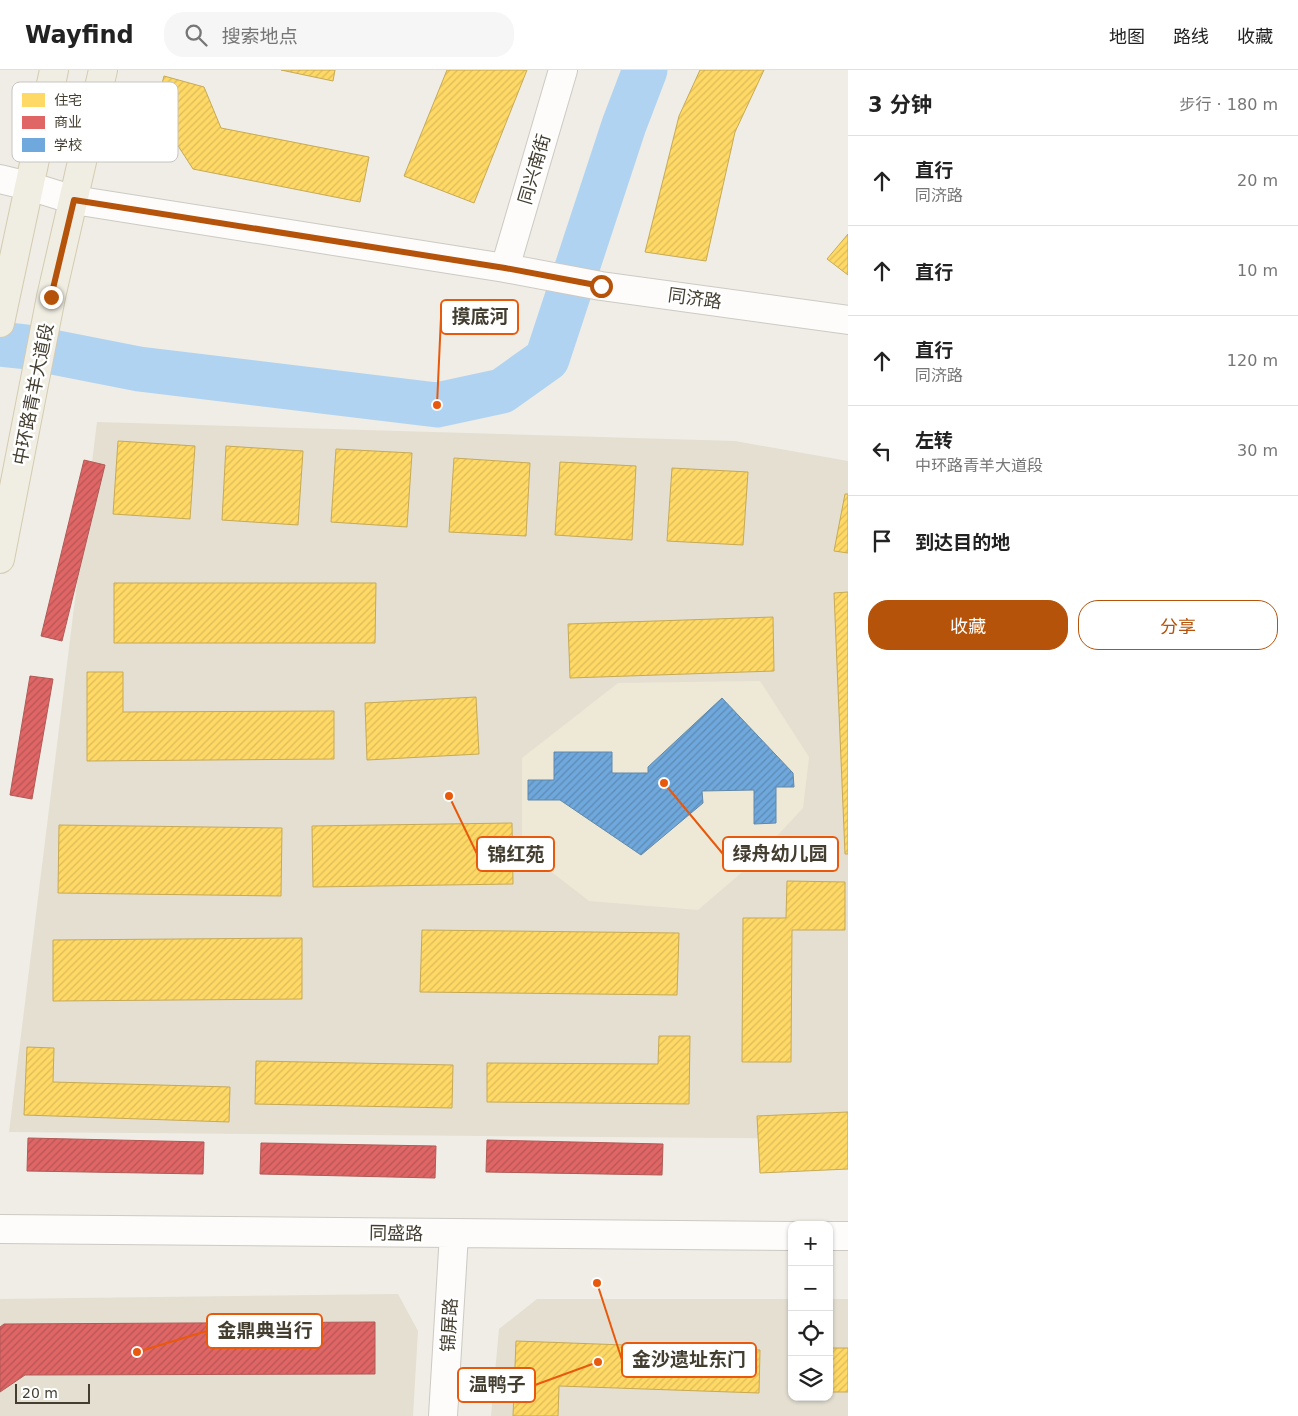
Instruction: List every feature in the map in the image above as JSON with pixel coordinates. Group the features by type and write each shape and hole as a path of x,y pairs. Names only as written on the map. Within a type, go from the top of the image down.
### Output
{"main road":[{"path":"0,323 33,162"},
{"name":"中环路青羊大道段","path":"0,559 51,297 82,162"}],"street":[{"name":"同兴南街","path":"505,268 563,70"},
{"path":"0,179 74,200 505,268"},
{"name":"同济路","path":"505,268 601,286 848,320"},
{"name":"同盛路","path":"0,1230 788,1236"},
{"name":"锦屏路","path":"444,1416 454,1234"},
{"path":"833,1236 848,1236"}],"shaded area":[{"path":"97,422 735,441 848,461 848,1139 9,1132"},
{"path":"760,681 809,757 803,808 747,868 698,910 589,901 522,849 522,758 618,683"},
{"path":"398,1294 418,1331 413,1416 0,1416 0,1299"},
{"path":"537,1299 788,1299 788,1401 833,1401 833,1299 848,1299 848,1416 491,1416 499,1329"}],"building: 住宅":[{"path":"281,70 335,70 333,81"},
{"path":"447,70 527,70 474,203 404,176"},
{"path":"700,70 764,70 735,132 706,261 645,252 679,116"},
{"path":"164,76 204,87 221,128 369,157 360,202 193,169 178,146 178,82 162,82"},
{"path":"848,234 848,275 827,259"},
{"path":"118,441 195,446 190,519 113,514"},
{"path":"226,446 303,451 298,525 222,520"},
{"path":"336,449 412,453 407,527 331,522"},
{"path":"454,458 530,463 526,536 449,532"},
{"path":"560,462 636,466 632,540 555,535"},
{"path":"672,468 748,472 743,545 667,541"},
{"path":"845,494 848,494 848,553 834,551"},
{"path":"114,583 376,583 375,643 114,643"},
{"path":"848,592 848,854 845,854 834,593"},
{"path":"773,617 774,671 570,678 568,624"},
{"path":"87,672 123,672 123,712 334,711 334,759 87,761"},
{"path":"476,697 479,754 367,760 365,703"},
{"path":"512,823 513,884 313,887 312,826"},
{"path":"59,825 282,828 281,896 58,893"},
{"path":"787,881 845,882 845,930 792,930 791,1062 742,1062 743,918 786,918"},
{"path":"422,930 679,933 677,995 420,992"},
{"path":"302,938 302,999 53,1001 53,940"},
{"path":"659,1036 690,1036 689,1104 487,1102 487,1063 658,1064"},
{"path":"27,1047 54,1048 53,1082 230,1087 229,1122 24,1115"},
{"path":"256,1061 453,1065 452,1108 255,1104"},
{"path":"848,1112 848,1169 760,1173 757,1116"},
{"path":"516,1341 760,1350 759,1393 559,1386 558,1416 513,1416"},
{"path":"833,1348 848,1348 848,1392 833,1392"}],"building: 商业":[{"path":"84,460 105,465 62,641 41,636"},
{"path":"30,676 53,679 32,799 10,795"},
{"path":"28,1138 204,1142 203,1174 27,1171"},
{"path":"487,1140 663,1144 662,1175 486,1172"},
{"path":"261,1143 436,1146 435,1178 260,1174"},
{"path":"375,1322 375,1374 25,1375 0,1392 0,1327 4,1324"}],"building: 学校":[{"path":"722,698 793,773 794,787 776,787 776,823 754,824 754,790 702,791 703,803 641,855 560,800 528,800 528,780 554,780 554,752 612,752 612,773 648,773 648,767"}],"waterway":[{"path":"0,344 27,347 139,369 437,405 502,391 547,359 624,125 645,70"}],"place":[{"name":"摸底河","path":"437,405"},
{"name":"绿舟幼儿园","path":"664,783"},
{"name":"锦红苑","path":"449,796"},
{"name":"金沙遗址东门","path":"597,1283"},
{"name":"金鼎典当行","path":"137,1352"},
{"name":"温鸭子","path":"598,1362"}],"route":[{"path":"51,297 74,200 542,274 601,286"}]}
